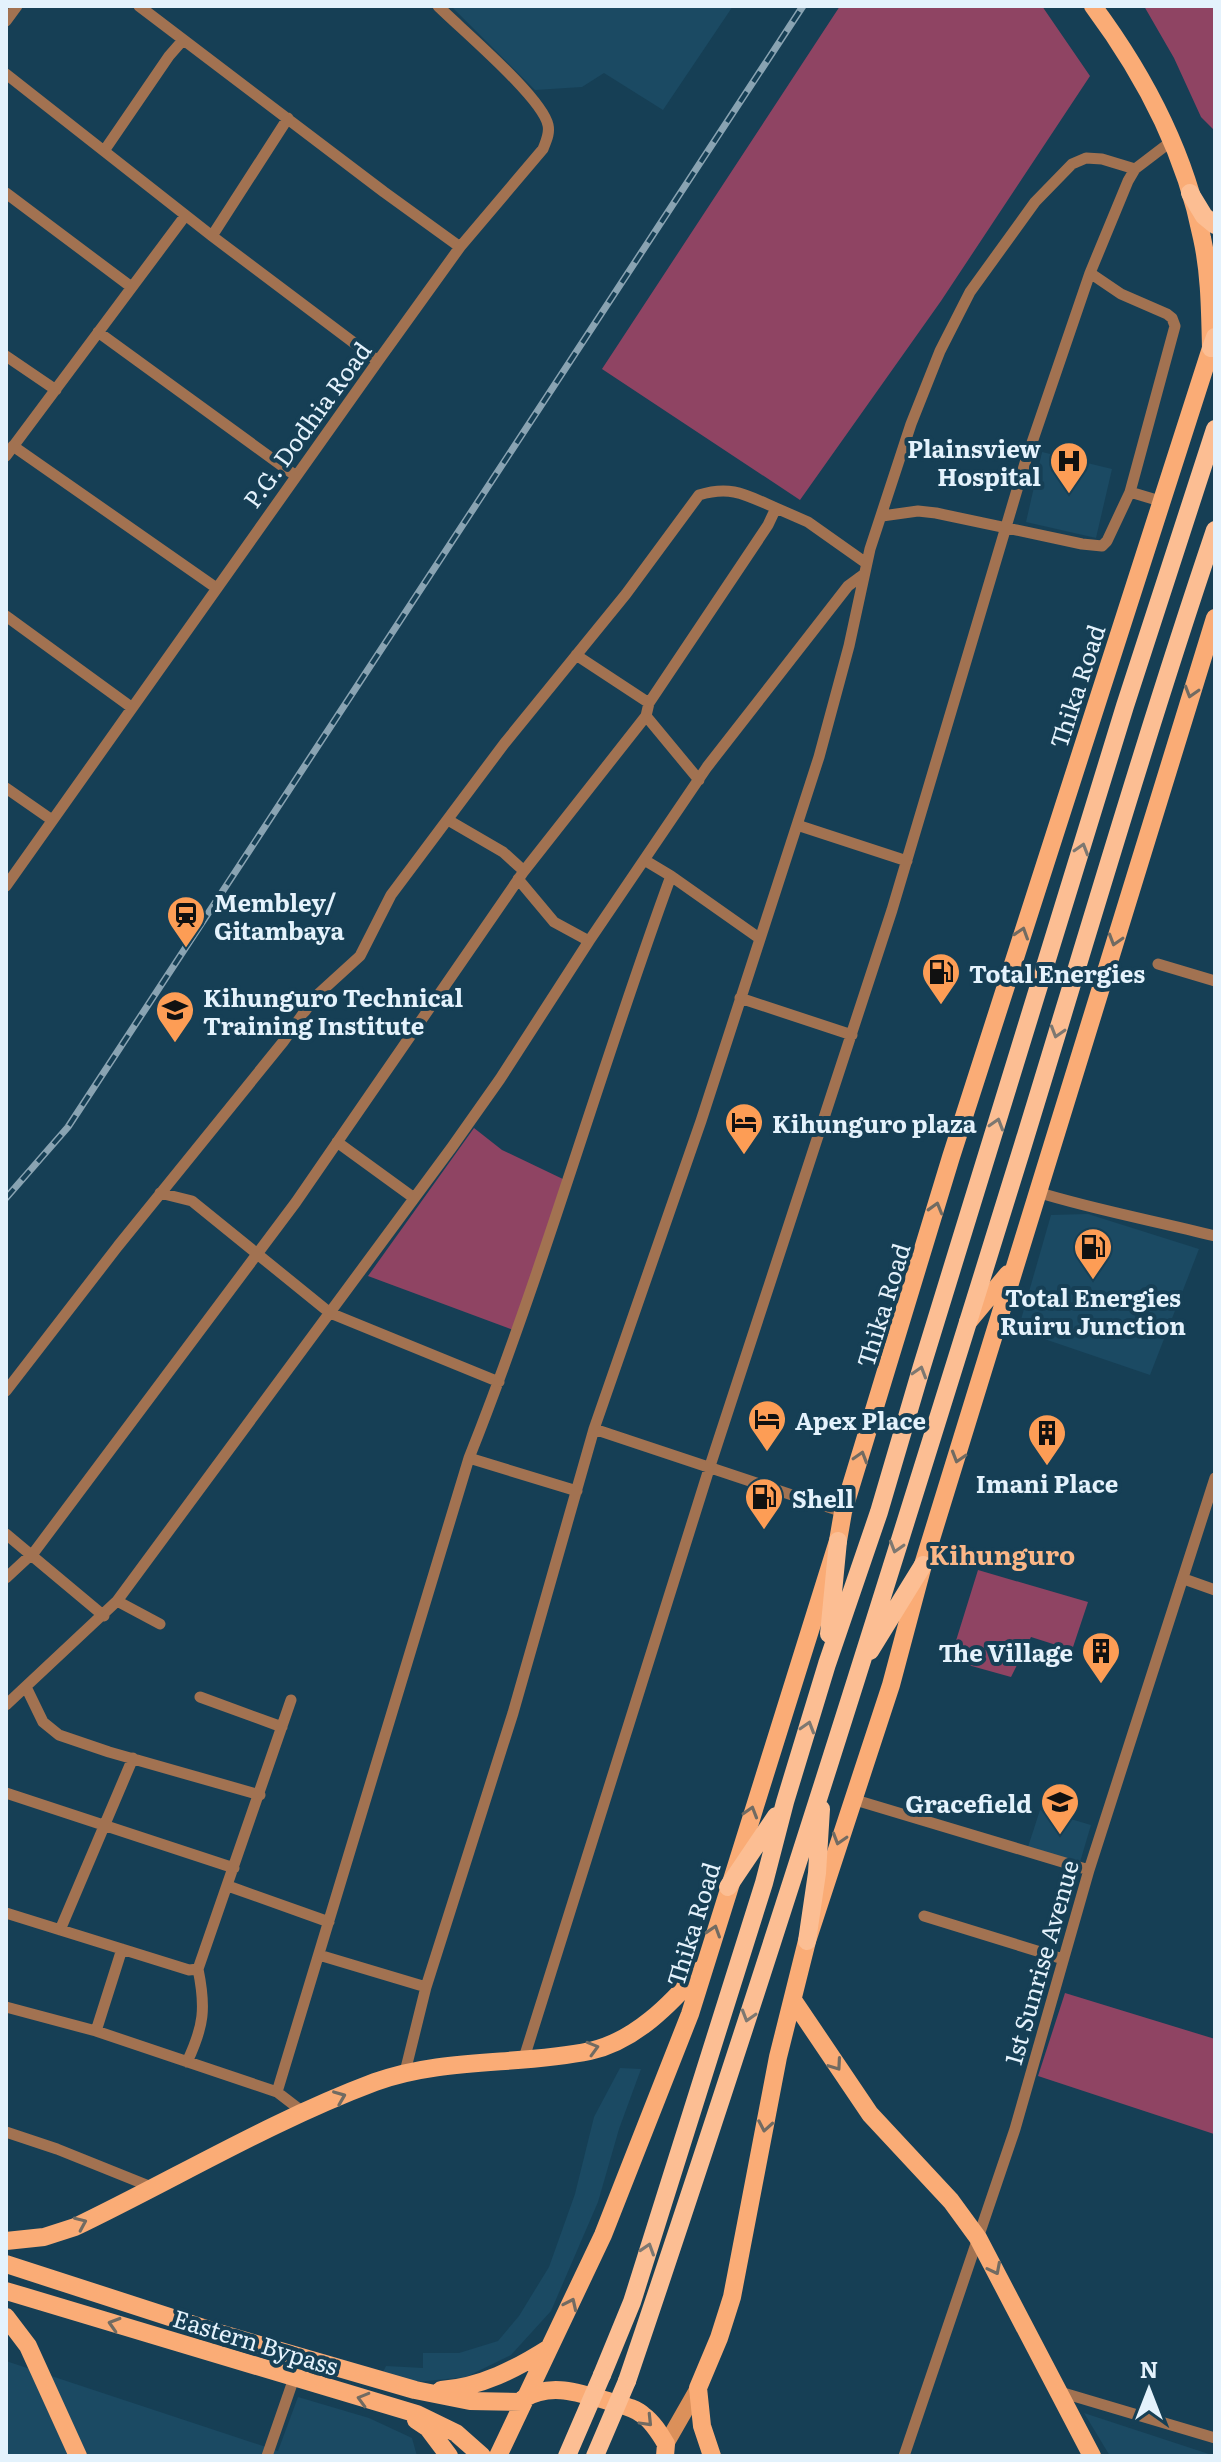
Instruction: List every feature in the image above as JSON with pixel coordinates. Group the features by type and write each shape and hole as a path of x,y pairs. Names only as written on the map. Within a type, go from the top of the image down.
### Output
{"highway":[{"path":"1190,193 1204,216 1215,225"},
{"path":"567,2456 632,2302 764,1883 827,1664 879,1512 1125,706 1215,429"},
{"path":"595,2456 627,2381 701,2163 1215,530"},
{"path":"827,1664 838,1541"},
{"path":"856,1674 923,1565"},
{"path":"807,1941 817,1873 824,1778"},
{"path":"728,1887 785,1802"}],"main road":[{"path":"1093,6 1134,62 1173,140 1202,236 1213,342"},
{"name":"Thika Road","path":"498,2456 603,2235 690,2014 838,1541 843,1512 951,1157 1213,342"},
{"path":"669,2451 719,2338 732,2297 778,2057 807,1941 891,1685 923,1565 1037,1192 1209,650 1215,618"},
{"path":"966,1325 1015,1266"},
{"path":"6,2241 44,2237 75,2227 303,2112 405,2072 454,2064 591,2051 624,2037 670,2004 704,1965"},
{"path":"793,2000 870,2114 951,2201 978,2238 1092,2456"},
{"name":"Eastern Bypass","path":"6,2264 267,2348 423,2392 470,2401 522,2400 544,2390 564,2390 635,2410 650,2421 669,2451"},
{"name":"Eastern Bypass","path":"6,2291 437,2422 456,2433 482,2456"},
{"path":"6,2317 28,2346 50,2388 78,2456"},
{"path":"423,2392 479,2384 549,2348"},
{"path":"698,2388 702,2426 712,2456"},
{"path":"399,2409 428,2428 449,2456"}],"street":[{"path":"6,21 17,6"},
{"path":"139,6 460,247"},
{"name":"P.G. Dodhia Road","path":"6,886 215,587 460,247 543,149 548,136 544,114 531,97 438,6"},
{"path":"104,151 183,40"},
{"path":"6,74 185,216 378,361"},
{"path":"212,236 288,118"},
{"path":"524,2058 709,1469 907,861 1004,529 1090,273 1135,169 1173,140"},
{"path":"405,2072 426,1987 513,1713 594,1429 667,1222 819,757 856,616 866,563 911,424 940,351 970,292 1020,220 1061,174 1079,160 1096,158 1135,169"},
{"path":"6,193 130,286"},
{"path":"185,216 10,451 215,587"},
{"path":"882,516 918,511 936,513 1004,529 1102,546 1114,530 1130,492 1175,326 1167,314 1121,294 1090,273"},
{"path":"98,332 296,476"},
{"path":"6,356 56,390"},
{"path":"6,1391 160,1193 283,1042 315,997 360,956 391,895 504,744 626,594 699,495 728,490 776,508 808,522 866,563"},
{"path":"1130,492 1160,501"},
{"path":"6,1578 31,1554 258,1254 521,875 646,716 649,703 768,525 776,508"},
{"path":"6,1705 117,1601 500,1079 699,780 848,586 863,575"},
{"path":"829,610 856,616"},
{"path":"6,616 131,707"},
{"path":"576,655 649,703"},
{"path":"646,716 699,780"},
{"path":"6,788 52,820"},
{"path":"448,820 486,841 521,875 554,922 589,941"},
{"path":"797,825 907,861"},
{"path":"646,861 759,938"},
{"path":"277,2092 469,1458 499,1382 626,1000 671,876"},
{"path":"1158,964 1215,981"},
{"path":"740,998 852,1035"},
{"path":"337,1142 414,1198"},
{"path":"1037,1192 1215,1236"},
{"path":"160,1193 192,1201 330,1313 499,1382"},
{"path":"594,1429 843,1512"},
{"path":"469,1458 577,1491"},
{"name":"1st Sunrise Avenue","path":"904,2456 1015,2129 1089,1870 1215,1478"},
{"path":"6,1534 104,1616"},
{"path":"1184,1579 1215,1590"},
{"path":"117,1601 160,1624"},
{"path":"26,1687 43,1722 59,1735 260,1795"},
{"path":"200,1697 282,1727"},
{"path":"187,2062 197,2042 205,2006 198,1969 291,1700"},
{"path":"60,1930 133,1758"},
{"path":"6,1793 234,1868"},
{"path":"852,1799 1089,1870"},
{"path":"228,1886 329,1922"},
{"path":"6,1913 189,1970 198,1969"},
{"path":"924,1916 1063,1959"},
{"path":"96,2031 122,1949"},
{"path":"319,1955 426,1987"},
{"path":"6,2007 96,2031 277,2092 303,2112"},
{"path":"6,2132 57,2149 154,2189"},
{"path":"267,2456 294,2378"},
{"path":"1060,2392 1215,2438"}],"shaded area":[{"path":"451,6 733,6 663,110 604,73 582,87 535,90"},
{"path":"840,6 1042,6 1090,76 941,301 800,500 602,369"},
{"path":"1144,6 1215,6 1215,131 1201,117 1174,58"},
{"name":"Plainsview Hospital","path":"1042,452 1112,469 1096,538 1026,522"},
{"path":"474,1128 502,1150 567,1181 516,1331 368,1276"},
{"path":"1088,1214 1199,1249 1150,1375 1018,1330 1051,1215"},
{"path":"978,1570 1088,1602 1072,1650 1031,1637 1011,1677 950,1660"},
{"name":"Gracefield","path":"1040,1810 1091,1825 1080,1862 1028,1847"},
{"path":"1065,1993 1215,2039 1214,2134 1038,2076"},
{"path":"620,2068 641,2069 619,2129 598,2202 551,2311 511,2355 466,2377 407,2383 383,2372 386,2366 423,2368 423,2353 459,2353 498,2341 519,2316 549,2267 575,2194 594,2117"},
{"path":"6,2361 278,2451 298,2397 369,2418 412,2438 417,2456 6,2456"},
{"path":"1084,2413 1215,2456 1110,2456"}],"railway":[{"path":"6,1198 68,1127 803,6"}],"place":[{"name":"Plainsview Hospital","path":"1069,495"},
{"name":"Membley/ Gitambaya","path":"186,949"},
{"name":"Total Energies","path":"941,1006"},
{"name":"Kihunguro Technical Training Institute","path":"175,1044"},
{"name":"Kihunguro plaza","path":"744,1156"},
{"name":"Total Energies Ruiru Junction","path":"1093,1281"},
{"name":"Apex Place","path":"767,1453"},
{"name":"Imani Place","path":"1047,1467"},
{"name":"Shell","path":"764,1531"},
{"name":"The Village","path":"1101,1685"},
{"name":"Gracefield","path":"1060,1836"}],"district":[{"name":"Kihunguro","path":"1002,1553"}]}
